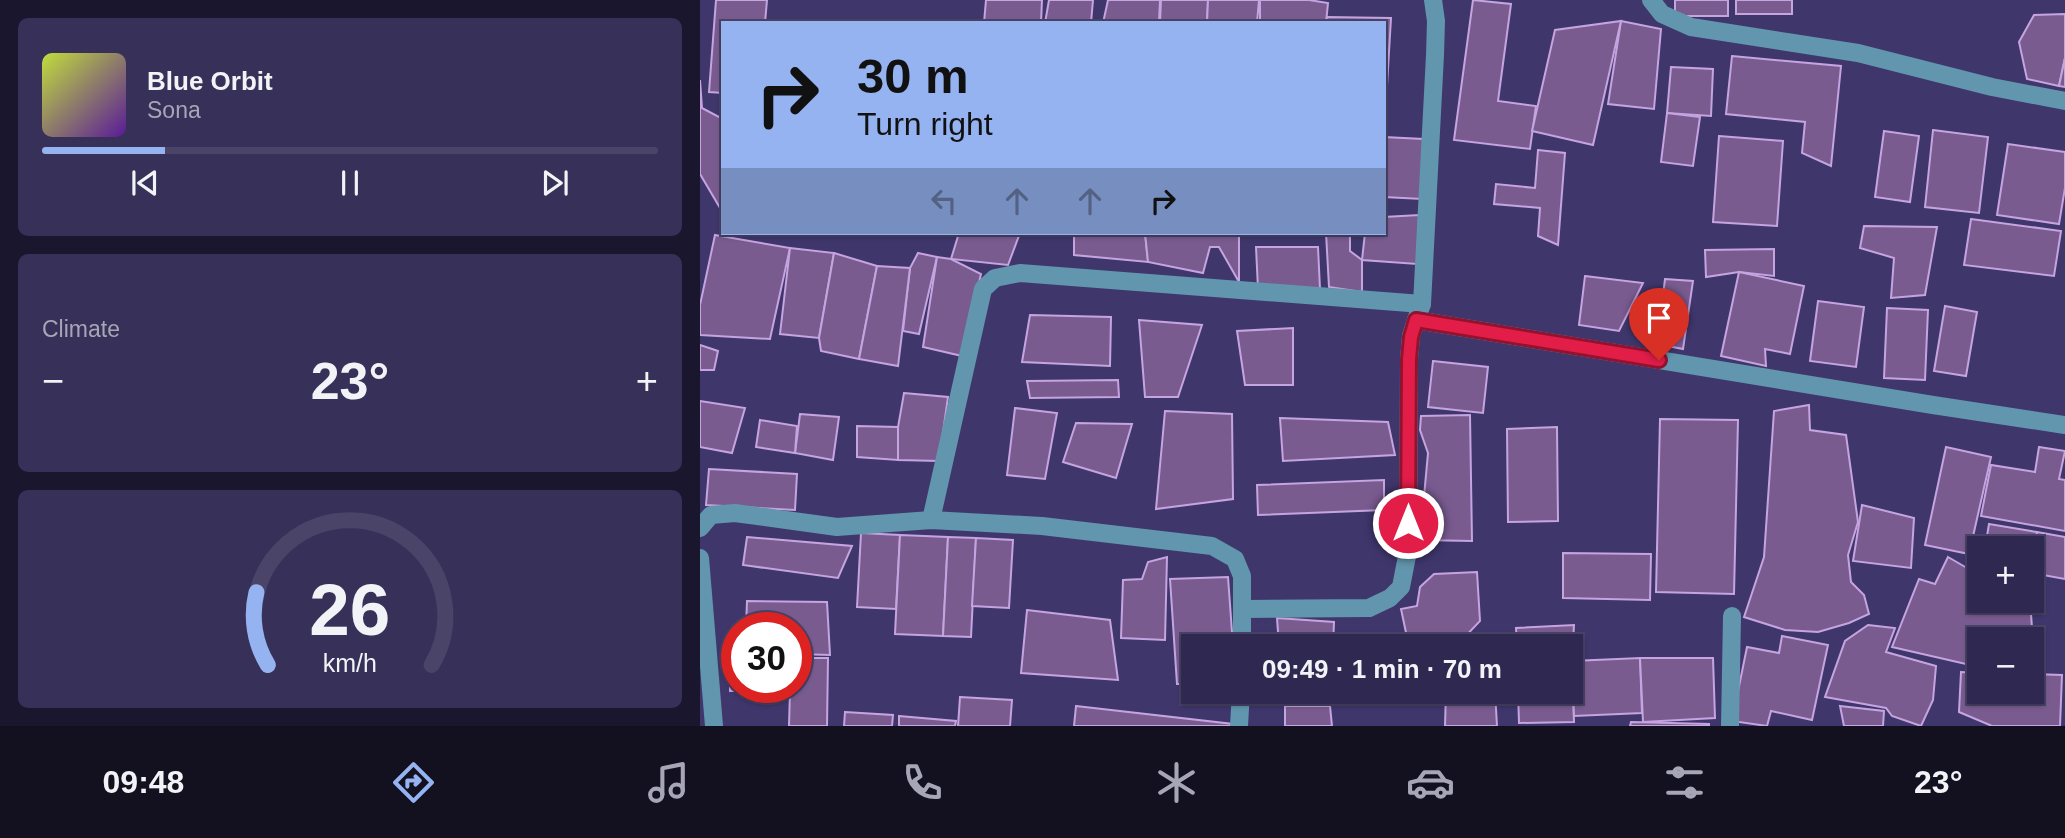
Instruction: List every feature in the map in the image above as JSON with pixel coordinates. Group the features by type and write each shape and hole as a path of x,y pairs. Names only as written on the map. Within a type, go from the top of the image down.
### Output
{"street":[{"path":"1244,609 1369,608 1390,598 1401,587 1408,551 1409,359 1411,337 1419,312 1435,55 1436,21 1433,0"},
{"path":"1651,0 1662,14 1691,27 1858,53 1992,87 2065,101"},
{"path":"931,520 984,289 995,278 1020,273 1419,312 1933,405 2065,425"},
{"path":"700,528 711,515 735,513 837,527 931,520 1042,526 1212,546 1235,559 1242,576 1243,634"},
{"path":"700,558 714,726"},
{"path":"1730,726 1732,616"},
{"path":"1239,726 1240,704"}],"building":[{"path":"716,0 767,0 765,21 721,21 721,93 709,92"},
{"path":"986,0 1042,0 1041,21 984,21"},
{"path":"1049,0 1093,0 1091,21 1045,21"},
{"path":"1108,0 1160,0 1159,21 1103,21"},
{"path":"1161,0 1208,0 1207,21 1160,21"},
{"path":"1208,0 1259,0 1257,21 1207,21"},
{"path":"1260,0 1309,0 1328,3 1326,21 1260,21"},
{"path":"1473,0 1511,4 1498,101 1536,106 1530,149 1454,140"},
{"path":"1675,0 1728,0 1728,16 1675,16"},
{"path":"1736,0 1792,0 1792,14 1736,14"},
{"path":"2065,14 2065,58 2059,86 2027,79 2019,42 2034,15"},
{"path":"1327,17 1391,18 1387,86 1386,21 1326,21"},
{"path":"1621,21 1661,29 1654,109 1608,104"},
{"path":"1621,21 1593,145 1532,131 1555,30"},
{"path":"1732,56 1841,66 1831,166 1802,153 1805,122 1726,114"},
{"path":"2065,58 2065,87 2059,86"},
{"path":"1671,67 1713,69 1711,116 1667,113"},
{"path":"700,80 702,108 721,118 721,210 700,174"},
{"path":"1667,113 1700,117 1693,166 1661,162"},
{"path":"1933,130 1988,137 1979,213 1925,207"},
{"path":"1884,131 1919,136 1910,202 1875,197"},
{"path":"1719,136 1783,141 1777,226 1713,222"},
{"path":"1386,137 1423,139 1422,199 1386,197"},
{"path":"2008,144 2065,152 2065,188 2059,224 1997,215"},
{"path":"1538,150 1565,153 1558,245 1538,236 1540,208 1494,204 1496,184 1535,188"},
{"path":"1419,215 1417,264 1362,260 1365,235 1386,235 1386,217"},
{"path":"1971,219 2061,231 2054,276 1964,265"},
{"path":"1864,226 1937,227 1925,295 1891,298 1894,258 1860,248"},
{"path":"715,235 790,248 770,339 700,335 700,305"},
{"path":"958,235 1019,235 1008,265 951,259"},
{"path":"1074,235 1145,235 1148,262 1074,255"},
{"path":"1145,235 1239,235 1239,282 1219,247 1210,247 1203,273 1148,262"},
{"path":"1326,235 1350,235 1350,251 1362,260 1362,292 1329,287"},
{"path":"1256,247 1318,247 1320,289 1258,289"},
{"path":"790,248 834,253 819,338 780,334"},
{"path":"1774,249 1774,276 1739,272 1706,277 1705,250"},
{"path":"834,253 877,266 859,359 821,351 819,338"},
{"path":"918,253 937,257 919,334 903,331 910,268"},
{"path":"937,257 951,259 981,274 962,356 923,347"},
{"path":"877,266 910,268 898,366 859,359"},
{"path":"1739,272 1804,286 1790,354 1765,349 1766,366 1721,356"},
{"path":"1585,276 1643,283 1619,331 1579,325"},
{"path":"1665,279 1693,281 1683,349 1657,344"},
{"path":"1818,301 1864,307 1856,367 1810,361"},
{"path":"1945,306 1977,312 1966,376 1934,371"},
{"path":"1887,308 1928,310 1925,380 1884,378"},
{"path":"1030,315 1111,317 1110,366 1022,362"},
{"path":"1139,320 1202,325 1178,397 1145,397"},
{"path":"1293,328 1293,385 1245,385 1237,331"},
{"path":"700,345 718,351 714,370 700,370"},
{"path":"1433,361 1488,367 1483,413 1428,407"},
{"path":"1118,380 1119,397 1030,398 1027,381"},
{"path":"904,393 948,397 939,461 898,460 898,427"},
{"path":"700,401 745,408 732,453 700,447"},
{"path":"1809,405 1810,430 1846,435 1858,522 1848,555 1851,582 1864,595 1869,614 1818,632 1785,630 1744,617 1764,557 1774,411"},
{"path":"1015,408 1057,413 1045,479 1007,475"},
{"path":"1165,411 1232,414 1233,499 1156,509"},
{"path":"800,414 839,417 833,460 795,453"},
{"path":"1470,415 1472,541 1420,540 1428,453 1420,430 1421,416"},
{"path":"1280,418 1388,422 1395,455 1283,461"},
{"path":"1660,419 1738,420 1734,594 1656,592"},
{"path":"760,420 797,426 795,453 756,447"},
{"path":"1076,423 1132,424 1116,478 1063,462"},
{"path":"857,426 898,427 898,460 857,457"},
{"path":"1557,427 1558,521 1508,522 1507,429"},
{"path":"1946,447 1991,457 1973,536 1967,536 1967,554 1925,545"},
{"path":"2039,447 2065,451 2059,479 2065,480 2065,531 1981,516 1991,465 2035,472"},
{"path":"709,469 797,474 795,510 706,505"},
{"path":"1384,480 1384,510 1258,515 1257,485"},
{"path":"1862,505 1914,518 1911,568 1853,561"},
{"path":"1989,524 2037,532 2036,536 1987,536"},
{"path":"2037,532 2065,537 2065,579 2044,575 2044,536 2037,536"},
{"path":"861,533 900,535 896,609 857,607"},
{"path":"900,535 948,537 943,636 895,634"},
{"path":"747,537 852,546 838,578 743,565"},
{"path":"948,537 976,538 971,637 943,636"},
{"path":"976,538 1013,540 1009,608 972,606"},
{"path":"1563,553 1651,554 1650,600 1563,598"},
{"path":"1167,557 1165,640 1121,638 1123,580 1142,579 1148,562"},
{"path":"1948,557 1967,568 1967,613 2031,613 2032,627 1967,627 1967,664 1892,647 1919,579 1935,584"},
{"path":"1477,572 1480,621 1468,634 1406,634 1401,609 1417,606 1420,587 1434,574"},
{"path":"1228,577 1232,634 1181,634 1181,684 1177,684 1170,579"},
{"path":"747,601 827,602 830,655 812,654 812,612 747,612"},
{"path":"1027,610 1110,620 1118,680 1021,673"},
{"path":"1277,618 1334,622 1334,634 1278,634"},
{"path":"1574,625 1574,634 1516,634 1516,628"},
{"path":"1868,625 1895,628 1886,652 1936,666 1933,700 1921,726 1892,716 1886,708 1825,697 1845,641"},
{"path":"1782,636 1828,645 1812,720 1771,711 1767,726 1732,721 1747,647 1779,653"},
{"path":"812,658 828,658 827,726 789,726 790,703 812,703"},
{"path":"1640,658 1642,713 1574,716 1574,704 1583,704 1583,661"},
{"path":"1640,658 1713,658 1715,718 1643,722"},
{"path":"1961,672 1967,672 1967,704 2044,704 2044,674 2062,675 2060,726 1992,726 1959,712"},
{"path":"960,697 1012,700 1010,726 958,726"},
{"path":"1446,704 1496,704 1497,726 1445,726"},
{"path":"1518,704 1573,704 1574,722 1519,723"},
{"path":"1076,706 1233,724 1233,726 1074,726"},
{"path":"1285,706 1330,706 1332,726 1285,726"},
{"path":"1840,706 1884,711 1883,726 1844,726"},
{"path":"845,712 893,715 892,726 844,726"},
{"path":"899,716 956,721 955,726 899,726"},
{"path":"1631,722 1709,724 1709,726 1630,726"}],"route":[{"path":"1408,523 1409,359 1416,320 1659,360"}]}
